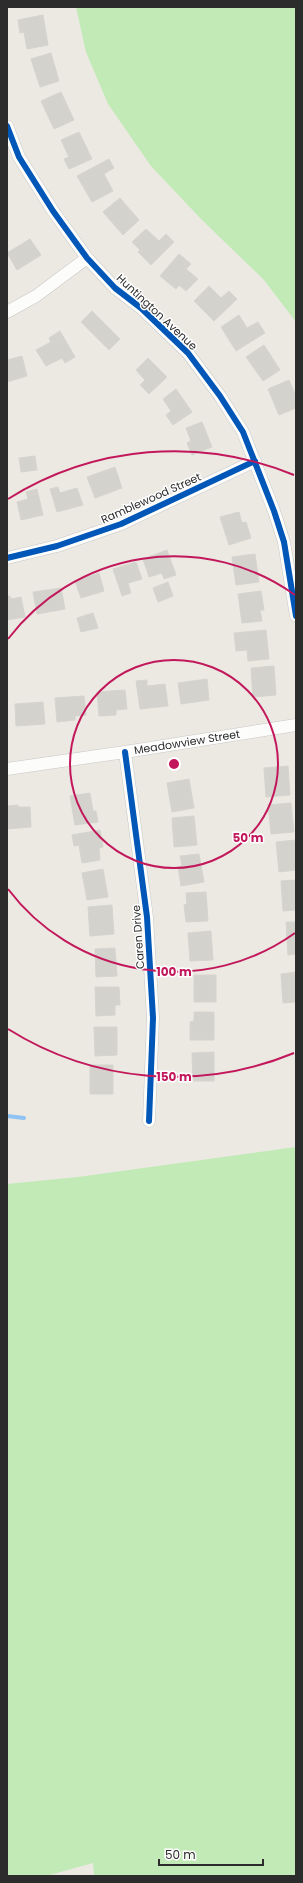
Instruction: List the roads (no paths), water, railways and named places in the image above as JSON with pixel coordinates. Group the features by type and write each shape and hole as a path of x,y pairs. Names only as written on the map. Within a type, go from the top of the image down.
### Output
{"street":[{"name":"Huntington Avenue","path":"7,126 19,157 53,211 87,258 115,288 141,308 188,353 220,396 243,432 274,511 284,542 296,616"},
{"path":"7,312 36,296 87,258"},
{"name":"Ramblewood Street","path":"7,558 57,546 121,524 255,461"},
{"name":"Meadowview Street","path":"7,769 296,725"},
{"name":"Caren Drive","path":"125,752 147,917 153,1018 149,1121"}],"waterway":[{"path":"7,1116 24,1118"}]}
